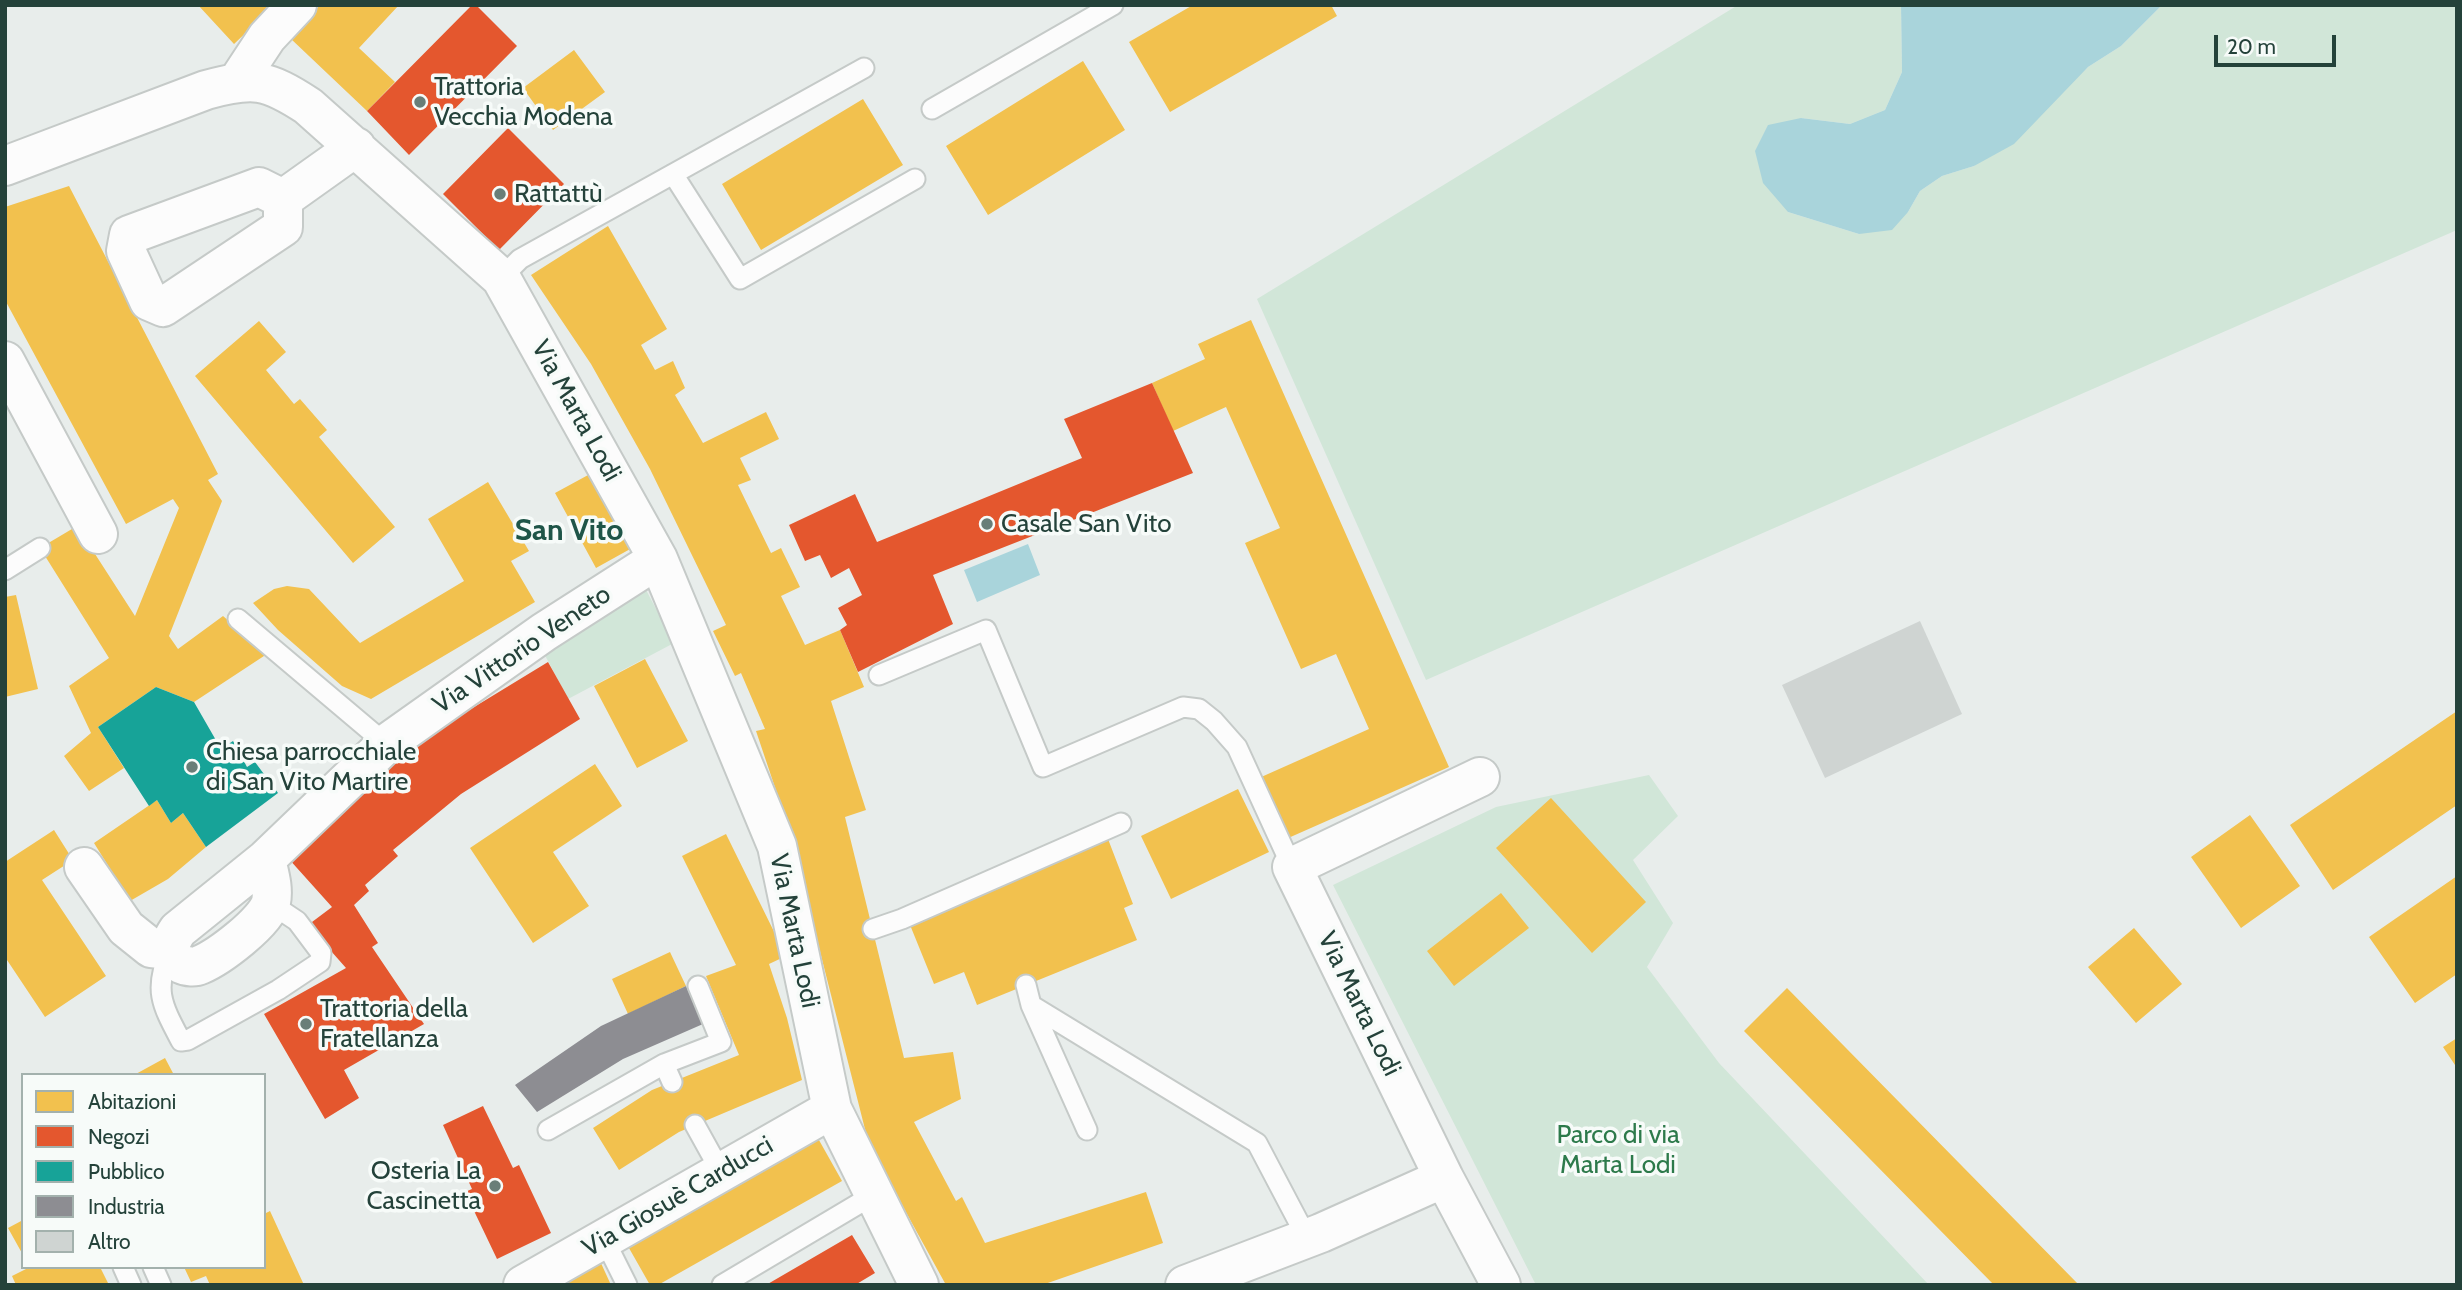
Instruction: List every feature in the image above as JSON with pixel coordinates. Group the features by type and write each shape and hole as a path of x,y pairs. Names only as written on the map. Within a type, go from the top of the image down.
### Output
{"street":[{"path":"238,81 267,37 295,6"},
{"name":"Via Marta Lodi","path":"5,166 206,90 238,81 257,82 292,96 356,147 501,278 659,559 777,846 808,947 832,1109 919,1285"},
{"path":"283,199 356,147"},
{"path":"5,361 98,534"},
{"name":"Via Vittorio Veneto","path":"171,950 178,930 266,859 386,744 544,632 659,559"},
{"path":"1292,867 1480,777"},
{"path":"84,867 126,928 137,938 151,948 171,950 174,958 182,965 198,966 216,956 263,918 270,903 271,883 266,859"},
{"name":"Via Marta Lodi","path":"1292,867 1444,1178 1501,1285"},
{"name":"Via Giosuè Carducci","path":"523,1285 832,1109"},
{"path":"1193,1284 1444,1178"}],"lane":[{"path":"932,109 1113,5"},
{"path":"501,278 520,259 864,68"},
{"path":"673,174 740,279 915,179"},
{"path":"5,570 40,548"},
{"path":"238,619 386,744"},
{"path":"879,675 986,630 1043,767 1183,707 1199,709 1214,721 1237,747 1292,867"},
{"path":"873,929 902,919 1121,823"},
{"path":"171,950 159,986 181,1041 188,1040 278,990 320,962 321,953 297,921 270,903"},
{"path":"1026,985 1031,1005 1087,1130"},
{"path":"548,1130 664,1064 721,1042 698,986"},
{"path":"1031,1005 1256,1143 1307,1238"},
{"path":"664,1064 672,1082"},
{"path":"695,1125 721,1172"},
{"path":"722,1285 875,1194"},
{"path":"604,1239 627,1285"},
{"path":"124,1269 131,1285"},
{"path":"154,1269 161,1285"}],"green space":[{"path":"1738,5 1901,5 1902,72 1885,110 1850,124 1801,118 1788,212 1859,234 1908,212 1920,191 1942,176 1974,166 2088,67 2121,46 2162,5 2457,5 2457,230 1426,680 1257,299"},
{"path":"645,588 674,643 568,699 539,644"},
{"name":"Parco di via Marta Lodi","path":"1649,775 1678,816 1633,860 1673,923 1647,967 1719,1063 1929,1285 1536,1285 1333,885 1496,807"}],"water":[{"path":"1901,5 2162,5 2121,46 2088,67 2014,144 1974,166 1942,176 1920,191 1908,212 1892,230 1859,234 1788,212 1763,183 1755,151 1768,125 1801,118 1850,124 1885,110 1902,72"},
{"path":"1028,544 1040,575 977,602 964,570"}],"building: Abitazioni":[{"path":"198,5 275,5 234,44"},
{"path":"320,5 399,5 359,48 395,82 367,111 290,38"},
{"path":"1193,5 1331,5 1337,16 1170,112 1129,42"},
{"path":"574,50 605,92 553,130 523,88"},
{"path":"1083,61 1125,130 988,215 946,146"},
{"path":"863,99 903,165 761,250 722,184"},
{"path":"69,186 218,474 208,480 222,501 169,636 178,649 223,616 267,654 194,702 156,687 98,727 124,768 89,791 64,756 91,733 69,686 109,658 40,548 77,526 135,616 179,508 173,499 126,524 5,300 5,207"},
{"path":"608,226 667,329 641,345 655,370 673,361 685,388 675,395 703,443 766,412 779,439 740,458 751,480 738,485 771,553 781,548 800,587 781,596 805,645 840,630 864,687 831,701 866,810 845,817 904,1058 953,1052 961,1099 914,1122 956,1201 962,1197 985,1243 1146,1192 1163,1243 1042,1285 946,1285 869,1145 789,829 756,731 765,729 741,673 735,676 713,631 726,625 650,469 591,364 531,275"},
{"path":"1251,320 1449,767 1286,839 1259,778 1369,729 1336,654 1301,669 1245,543 1280,528 1226,407 1173,431 1152,383 1205,359 1198,344"},
{"path":"259,321 286,352 266,370 294,404 300,399 327,430 319,437 395,527 353,563 195,376"},
{"path":"601,468 641,543 596,568 555,493"},
{"path":"488,482 529,551 511,561 535,602 371,699 342,686 278,630 253,603 274,589 287,586 309,589 360,643 464,581 428,519"},
{"path":"16,595 38,689 5,697 5,597"},
{"path":"645,659 688,741 637,768 594,686"},
{"path":"2457,711 2457,805 2333,890 2290,825"},
{"path":"595,764 622,806 553,852 589,906 533,943 470,848"},
{"path":"1238,789 1269,852 1171,899 1141,836"},
{"path":"1551,798 1646,902 1592,953 1496,848"},
{"path":"157,800 171,823 183,813 206,847 168,879 130,901 94,843"},
{"path":"2250,815 2300,886 2241,928 2191,857"},
{"path":"54,830 73,860 42,880 106,976 45,1017 5,957 5,862"},
{"path":"726,834 786,956 769,964 787,1018 802,1080 679,1132 619,1170 593,1128 652,1090 739,1055 706,976 736,965 682,856"},
{"path":"1108,839 1133,904 1124,908 1137,940 977,1005 964,972 934,984 908,920"},
{"path":"2457,876 2457,974 2415,1003 2369,937"},
{"path":"1501,893 1529,928 1454,986 1427,951"},
{"path":"2134,928 2182,984 2136,1023 2088,967"},
{"path":"670,952 686,986 628,1014 612,979"},
{"path":"1787,988 2079,1285 1994,1285 1744,1031"},
{"path":"2457,1038 2457,1068 2443,1047"},
{"path":"165,1058 173,1073 138,1073"},
{"path":"815,1133 842,1181 658,1285 650,1285 625,1241"},
{"path":"270,1211 304,1285 210,1285 206,1276 191,1282 185,1269 266,1269 266,1213"},
{"path":"21,1221 21,1251 8,1228"},
{"path":"600,1261 611,1285 559,1285"},
{"path":"26,1269 101,1269 109,1285 16,1285 12,1276"}],"building: Negozi":[{"path":"472,5 476,5 517,46 409,155 367,111"},
{"path":"508,128 564,184 499,250 443,194"},
{"path":"1152,383 1193,473 933,575 953,624 858,672 840,630 847,625 838,608 862,595 849,568 831,578 820,555 805,561 789,525 855,494 877,542 1082,458 1064,419"},
{"path":"548,662 580,719 461,794 393,850 398,856 365,885 369,891 354,905 378,943 372,947 424,1024 344,1070 359,1098 325,1119 264,1014 346,968 308,925 332,907 288,858 425,737"},
{"path":"483,1106 513,1168 519,1165 551,1233 497,1259 465,1192 472,1189 443,1125"},
{"path":"852,1235 875,1273 855,1285 766,1285"}],"building: Pubblico":[{"name":"Chiesa parrocchiale di San Vito Martire","path":"156,687 194,702 221,749 233,741 247,767 255,762 278,793 206,847 183,813 171,823 157,800 149,806 98,727"}],"building: Industria":[{"path":"686,986 703,1024 623,1059 537,1112 515,1085 601,1026"}],"building: Altro":[{"path":"1920,621 1962,714 1825,778 1782,685"}],"place":[{"name":"Trattoria Vecchia Modena","path":"420,102"},
{"name":"Rattattù","path":"500,194"},
{"name":"Casale San Vito","path":"987,524"},
{"name":"Chiesa parrocchiale di San Vito Martire","path":"192,767"},
{"name":"Trattoria della Fratellanza","path":"306,1024"},
{"name":"Osteria La Cascinetta","path":"495,1186"}],"district":[{"name":"San Vito","path":"569,531"}]}
